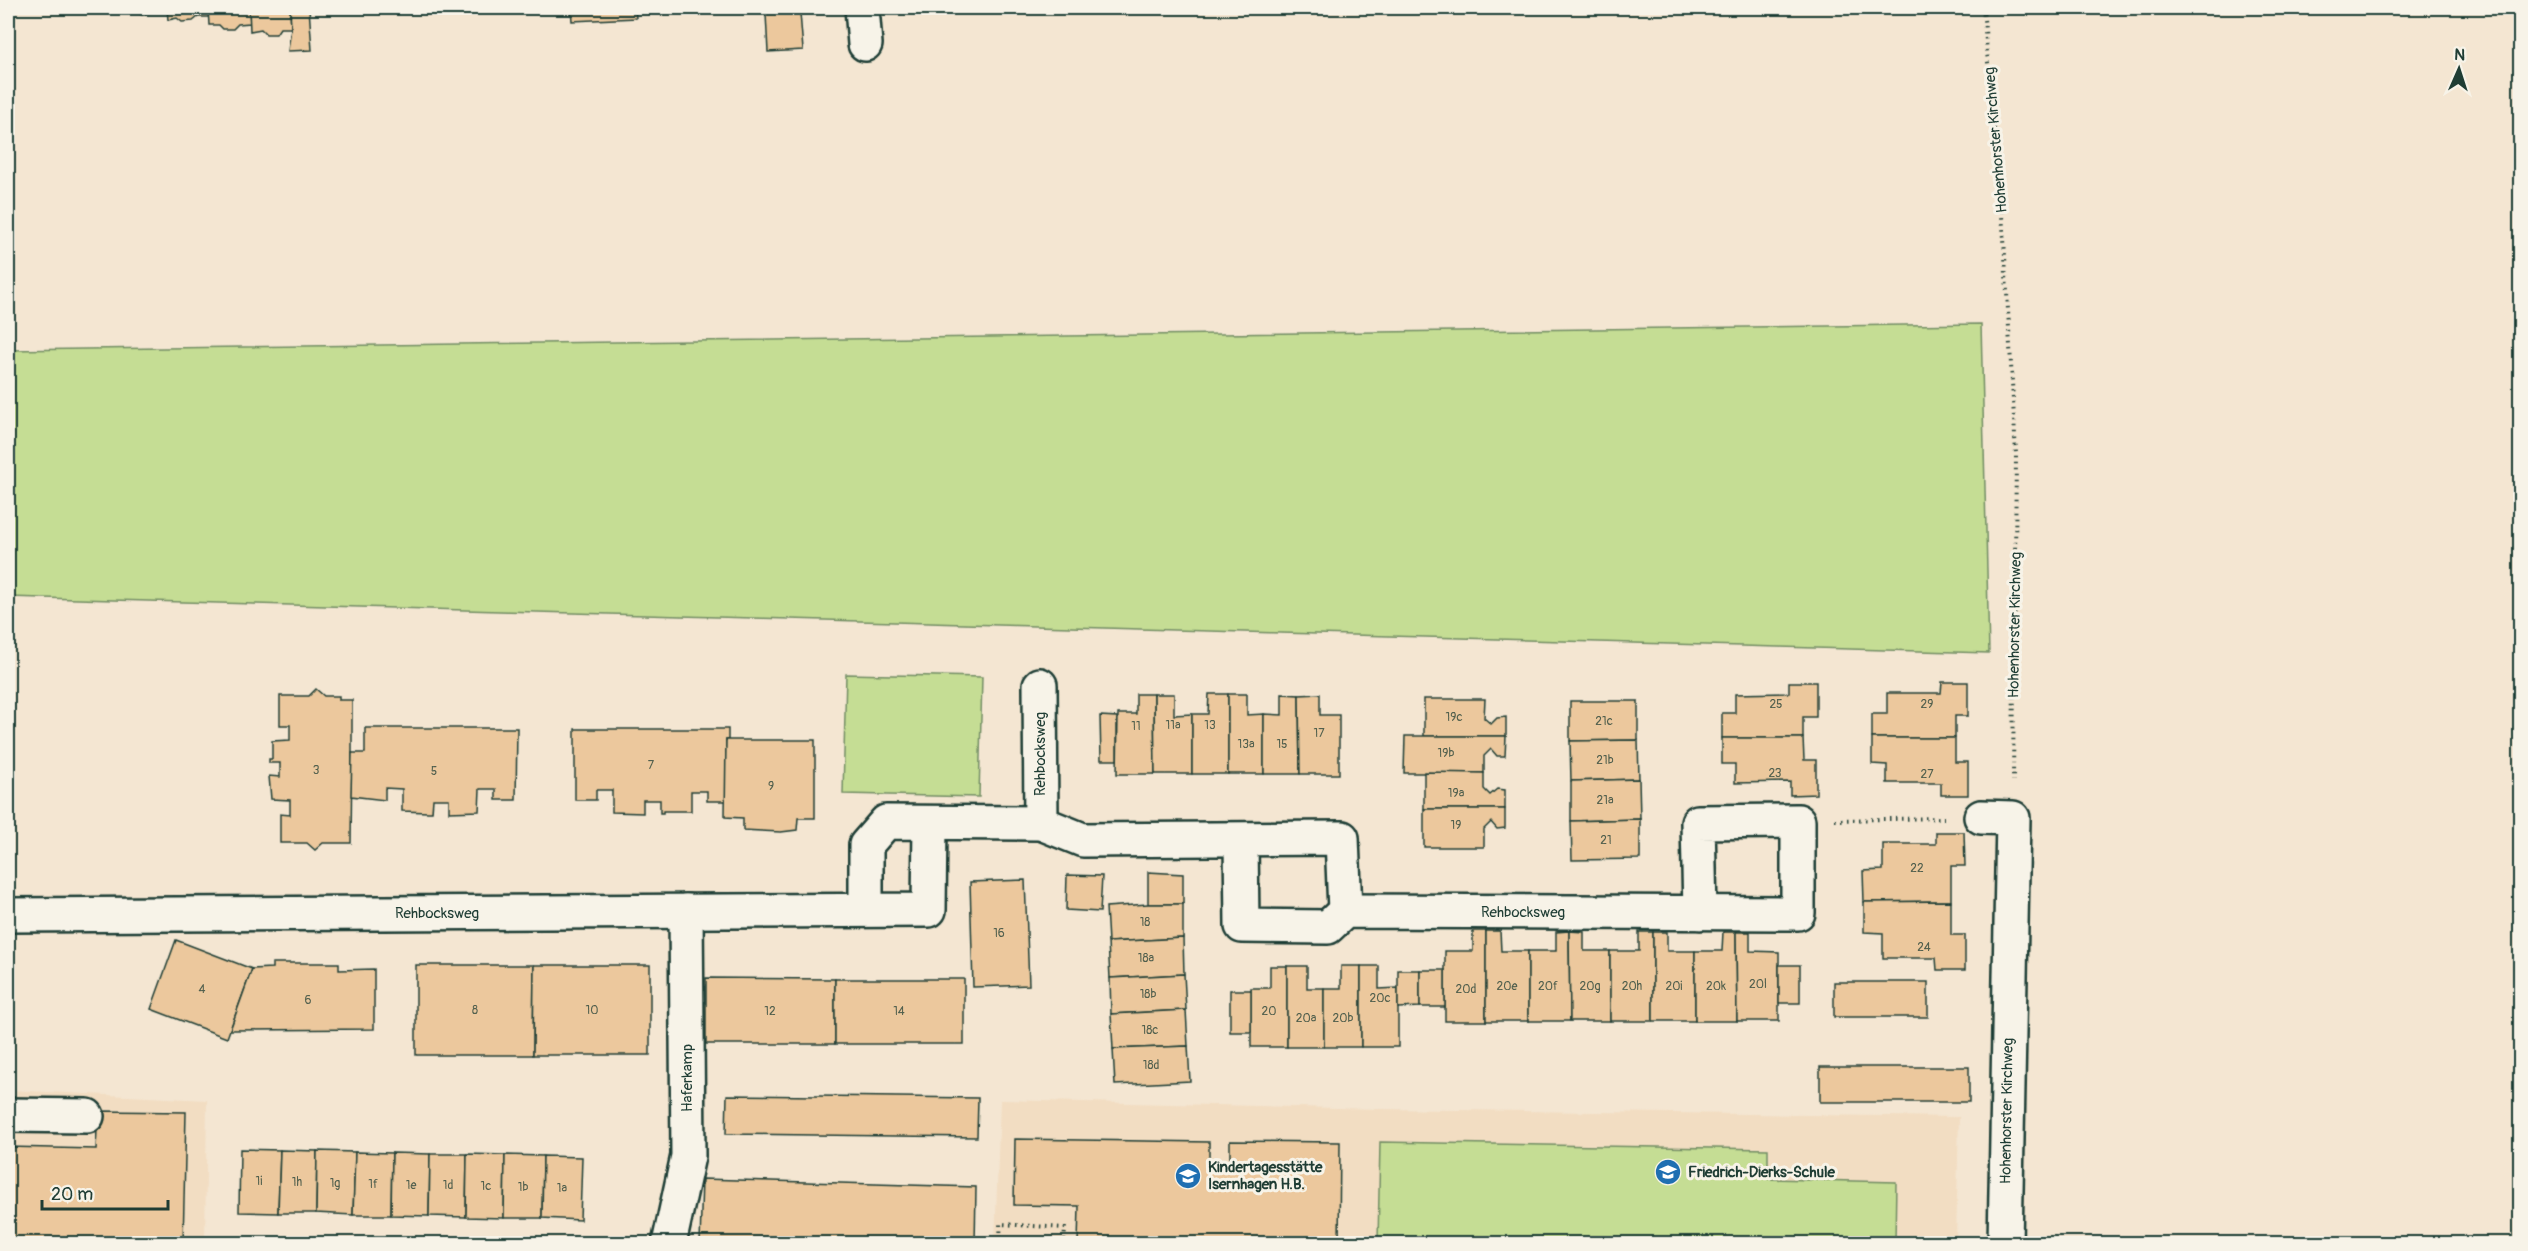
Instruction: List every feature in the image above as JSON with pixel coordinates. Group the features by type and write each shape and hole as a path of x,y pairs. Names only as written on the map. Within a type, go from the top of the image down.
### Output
{"street":[{"path":"862,8 865,44"},
{"name":"Rehbocksweg","path":"1040,684 1041,823"},
{"path":"1981,817 2013,818"},
{"name":"Hohenhorster Kirchweg","path":"2005,1244 2013,818"},
{"path":"1701,913 1698,822 1798,821"},
{"name":"Rehbocksweg","path":"1346,911 1798,913 1798,821"},
{"path":"866,909 866,845 886,822 1041,823 1083,840 1342,838 1346,911 1328,927 1242,926 1240,840"},
{"name":"Rehbocksweg","path":"8,915 929,910 930,823"},
{"name":"Haferkamp","path":"669,1244 688,1156 686,911"},
{"path":"8,1115 87,1116"}],"path":[{"name":"Hohenhorster Kirchweg","path":"1983,8 2004,238 2016,454 2013,818"},
{"path":"1798,821 1981,817"},
{"path":"1001,1244 1000,1224 1065,1228 1064,1244"}],"shaded area":[{"path":"8,1090 207,1100 205,1243 8,1244"},
{"path":"1000,1100 1381,1109 1959,1117 1956,1243 995,1244"}],"green space":[{"path":"1981,324 1989,653 8,597 8,350"},
{"path":"846,674 982,677 979,797 843,794"},
{"name":"Friedrich-Dierks-Schule","path":"1380,1142 1768,1149 1768,1179 1896,1182 1895,1243 1378,1243"}],"building":[{"path":"127,8 167,8 168,10 158,10 142,15 137,12 127,12"},
{"path":"167,8 208,8 209,17 198,17 193,21 182,22 177,18 168,20"},
{"path":"208,8 249,8 250,23 238,24 233,29 209,25"},
{"path":"249,8 290,8 291,28 280,28 276,34 266,34 261,29 250,31"},
{"path":"290,8 309,8 312,50 288,51 291,28"},
{"path":"571,8 635,8 636,18 572,21"},
{"path":"770,8 806,8 806,13 800,13 803,50 768,52 766,14 771,13"},
{"path":"1789,682 1816,682 1816,717 1803,717 1803,738 1722,738 1722,713 1735,713 1735,694 1789,693"},
{"path":"1942,682 1968,682 1968,716 1955,716 1955,738 1872,738 1872,714 1887,714 1887,693 1941,693"},
{"path":"316,689 324,696 339,696 339,700 352,700 352,753 351,843 323,843 315,850 307,843 280,843 280,814 290,815 290,800 271,799 269,776 280,777 280,763 269,763 269,759 272,759 272,741 290,740 290,725 280,725 280,696 309,696"},
{"path":"1136,694 1154,694 1155,774 1117,774 1118,714 1136,714"},
{"path":"1154,694 1174,694 1174,715 1192,714 1192,774 1155,774"},
{"path":"1209,694 1228,694 1228,774 1192,774 1192,714 1208,714"},
{"path":"1228,694 1247,694 1247,715 1264,714 1264,774 1228,774"},
{"path":"1282,694 1299,695 1300,774 1264,774 1264,714 1282,715"},
{"path":"1320,694 1320,715 1339,715 1339,774 1300,774 1299,695"},
{"path":"1424,699 1485,699 1484,718 1491,724 1497,718 1506,717 1506,736 1424,736"},
{"path":"1570,701 1638,701 1638,740 1570,741"},
{"path":"1100,716 1117,717 1117,760 1101,760"},
{"path":"365,728 517,728 516,800 496,800 496,789 480,789 479,811 449,812 449,799 433,799 432,812 428,812 402,811 402,789 385,788 385,800 351,796 352,753 365,753"},
{"path":"575,729 728,729 726,801 707,801 707,791 691,791 691,811 663,811 660,813 660,800 643,800 643,813 612,812 612,790 596,790 596,800 575,800"},
{"path":"1405,736 1506,736 1505,756 1497,756 1491,749 1484,756 1484,773 1404,773"},
{"path":"1722,738 1803,738 1804,760 1816,760 1816,794 1790,795 1790,782 1735,783 1735,764 1722,764"},
{"path":"1872,738 1955,738 1955,762 1968,762 1968,795 1941,795 1941,783 1887,783 1887,765 1872,764"},
{"path":"726,740 815,740 815,818 798,818 797,830 781,832 743,830 743,818 725,817"},
{"path":"1638,740 1639,779 1571,781 1570,741"},
{"path":"1424,772 1484,773 1484,789 1490,795 1497,789 1505,790 1505,809 1424,809"},
{"path":"1639,779 1640,819 1571,821 1571,781"},
{"path":"1424,809 1505,809 1505,828 1497,829 1491,822 1484,829 1484,847 1424,847"},
{"path":"1640,819 1640,859 1572,860 1571,821"},
{"path":"1936,832 1964,832 1965,866 1951,866 1951,901 1864,902 1863,871 1883,870 1883,844 1936,844"},
{"path":"1148,872 1183,874 1183,904 1148,904"},
{"path":"1067,875 1102,876 1100,912 1066,910"},
{"path":"1025,880 1029,985 973,987 970,882"},
{"path":"1951,901 1951,935 1965,935 1965,970 1937,970 1936,958 1883,958 1883,933 1864,932 1864,902"},
{"path":"1183,904 1183,938 1108,942 1106,907"},
{"path":"1473,931 1486,931 1486,1021 1445,1021 1445,951 1473,951"},
{"path":"1486,931 1500,931 1501,951 1528,951 1528,1021 1486,1021"},
{"path":"1569,931 1570,1021 1528,1021 1528,951 1556,951 1556,932"},
{"path":"1569,931 1584,932 1584,951 1610,951 1610,1021 1570,1021"},
{"path":"1639,932 1653,932 1653,1021 1610,1021 1610,951 1639,951"},
{"path":"1653,932 1667,932 1667,951 1695,951 1695,1021 1653,1021"},
{"path":"1723,932 1736,932 1737,1021 1695,1021 1695,951 1722,951"},
{"path":"1736,932 1750,932 1750,951 1779,952 1779,1021 1737,1021"},
{"path":"1183,938 1184,974 1110,978 1108,942"},
{"path":"176,940 252,969 227,1038 151,1009"},
{"path":"272,963 339,963 339,970 374,969 374,1029 230,1030 252,969 272,968"},
{"path":"416,965 534,965 533,1055 416,1055"},
{"path":"534,965 650,965 650,1055 533,1055"},
{"path":"1779,965 1800,965 1800,1003 1779,1003"},
{"path":"1270,966 1287,966 1287,1047 1251,1047 1251,988 1270,988"},
{"path":"1287,966 1307,966 1307,988 1324,988 1324,1047 1287,1047"},
{"path":"1341,966 1361,966 1361,1047 1324,1047 1324,988 1341,988"},
{"path":"1361,966 1379,966 1379,989 1398,988 1398,1047 1361,1047"},
{"path":"1398,970 1420,970 1420,1007 1398,1008"},
{"path":"1420,970 1445,970 1445,1007 1420,1007"},
{"path":"1184,974 1186,1010 1111,1014 1110,978"},
{"path":"706,978 835,979 835,1044 706,1044"},
{"path":"835,979 964,979 964,1044 835,1044"},
{"path":"1834,982 1928,982 1928,1017 1834,1017"},
{"path":"1230,990 1251,990 1251,1032 1230,1032"},
{"path":"1186,1010 1188,1046 1113,1049 1111,1014"},
{"path":"1188,1046 1190,1081 1115,1085 1113,1049"},
{"path":"1820,1067 1969,1067 1969,1102 1820,1102"},
{"path":"727,1095 978,1098 977,1137 726,1134"},
{"path":"98,1111 186,1112 183,1244 8,1244 8,1147 96,1149"},
{"path":"1015,1139 1209,1142 1209,1169 1230,1169 1230,1141 1340,1142 1339,1244 1078,1244 1079,1206 1014,1205"},
{"path":"240,1149 280,1150 278,1213 239,1212"},
{"path":"280,1150 317,1151 316,1213 278,1213"},
{"path":"317,1151 355,1152 353,1215 316,1213"},
{"path":"355,1152 392,1153 391,1215 353,1215"},
{"path":"392,1153 430,1154 429,1216 391,1215"},
{"path":"430,1154 467,1154 466,1217 429,1216"},
{"path":"467,1154 505,1155 504,1218 466,1217"},
{"path":"505,1155 543,1156 542,1218 504,1218"},
{"path":"543,1156 582,1157 580,1220 542,1218"},
{"path":"702,1179 976,1187 975,1244 700,1244"}],"place":[{"name":"Friedrich-Dierks-Schule","path":"1668,1172"},
{"name":"Kindertagesstätte Isernhagen H.B.","path":"1188,1176"}]}
